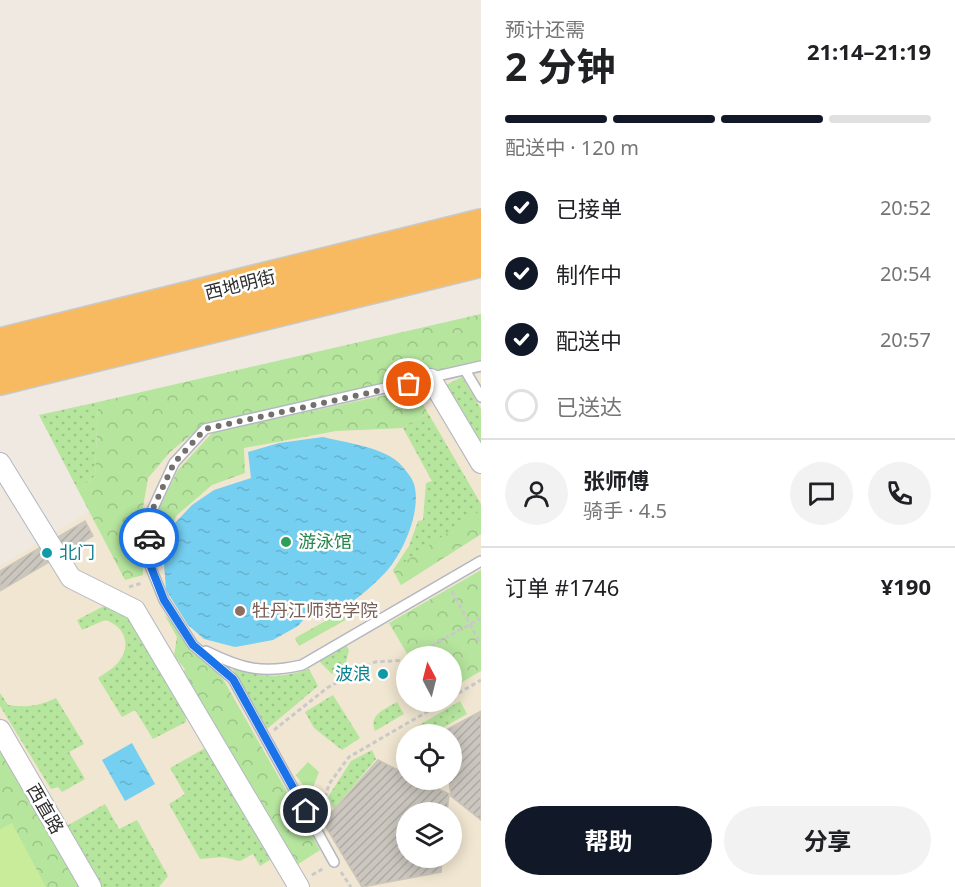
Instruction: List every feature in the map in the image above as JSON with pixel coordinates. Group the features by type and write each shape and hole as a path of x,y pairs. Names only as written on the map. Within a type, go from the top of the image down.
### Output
{"highway":[{"name":"西地明街","path":"0,345 481,226"},
{"name":"西地明街","path":"0,378 481,260"}],"street":[{"path":"431,379 481,463"},
{"path":"0,463 71,579 135,610 296,886"},
{"name":"西直路","path":"0,730 91,887"}],"lane":[{"path":"334,862 233,679 193,645 164,600 149,562 149,517 174,463 205,429 481,366"},
{"path":"465,370 481,397"},
{"path":"193,645 235,664 260,670 284,669 302,665 481,561"}],"path":[{"path":"447,581 481,645"},
{"path":"431,646 481,618"},
{"path":"265,737 327,688 375,662 396,661"},
{"path":"462,691 481,680"},
{"path":"316,830 329,784 349,757 427,712"},
{"path":"296,886 334,862 351,887"}],"shaded area":[{"name":"牡丹江师范学院","path":"481,317 481,887 0,887 0,566 93,509 94,407"}],"green space":[{"path":"481,314 481,361 208,425 191,435 170,452 148,478 140,525 143,575 125,580 78,490 95,476 98,402"},
{"path":"462,377 481,409 481,444 446,385"},
{"path":"414,389 428,413 403,428 336,431 244,448 245,473 212,485 176,516 156,567 156,515 178,470 213,432"},
{"path":"98,402 95,476 78,490 39,415"},
{"path":"428,413 481,504 481,534 401,585 393,570 409,546 418,521 423,520 426,483 432,481 403,428"},
{"path":"478,512 481,513 481,534 401,585 393,570"},
{"path":"481,570 481,671 462,682 462,646 403,646 389,623"},
{"path":"110,605 131,613 186,711 186,722 153,739 135,710 122,717 98,678 116,665 124,654 125,641 121,630 105,620 82,630 77,620"},
{"path":"345,610 349,618 299,646 295,638"},
{"path":"164,614 223,679 320,850 292,868 181,677 185,669 174,656 177,637"},
{"path":"345,644 349,650 345,666 332,674 317,659"},
{"path":"231,666 251,673 270,676 309,669 318,686 267,729"},
{"path":"0,693 8,705 14,706 38,705 56,698 84,744 69,752 85,779 62,792 58,787 51,789 0,706"},
{"path":"333,695 360,738 342,750 314,728 305,712"},
{"path":"396,703 396,712 404,714 375,731 374,721 383,710"},
{"path":"462,705 467,714 449,724 421,724 441,712 462,712"},
{"path":"209,746 273,858 260,866 253,854 240,861 223,857 200,859 169,804 185,794 170,768"},
{"path":"0,747 80,887 0,887"},
{"path":"372,750 376,759 334,809 328,797 351,761"},
{"path":"308,762 319,772 310,795 296,775"},
{"path":"105,804 119,829 137,820 168,876 159,887 99,887 65,827"},
{"path":"12,823 46,887 0,887 0,829"}],"water":[{"name":"游泳馆","path":"323,437 382,452 398,462 411,478 416,495 413,519 398,555 379,579 335,615 315,606 298,626 273,640 235,647 204,639 188,625 166,590 163,550 175,523 192,505 214,490 251,478 248,452 279,443"},
{"path":"132,743 155,784 125,801 102,760"}],"building":[{"name":"北门","path":"85,521 93,536 0,591 0,571"},
{"path":"481,711 481,820 462,805 462,802 451,796 450,790 462,790 462,724 457,724"},
{"path":"378,760 396,769 396,790 440,790 449,794 448,802 396,802 396,868 441,868 441,872 362,887 323,822"}],"way so far":[{"path":"149,538 149,517 174,463 205,429 409,384"}],"place":[{"name":"游泳馆","path":"286,542"},
{"name":"北门","path":"47,553"},
{"name":"牡丹江师范学院","path":"240,611"},
{"name":"波浪","path":"383,674"}],"route":[{"path":"149,538 149,562 164,600 193,645 233,679 306,811"}]}
